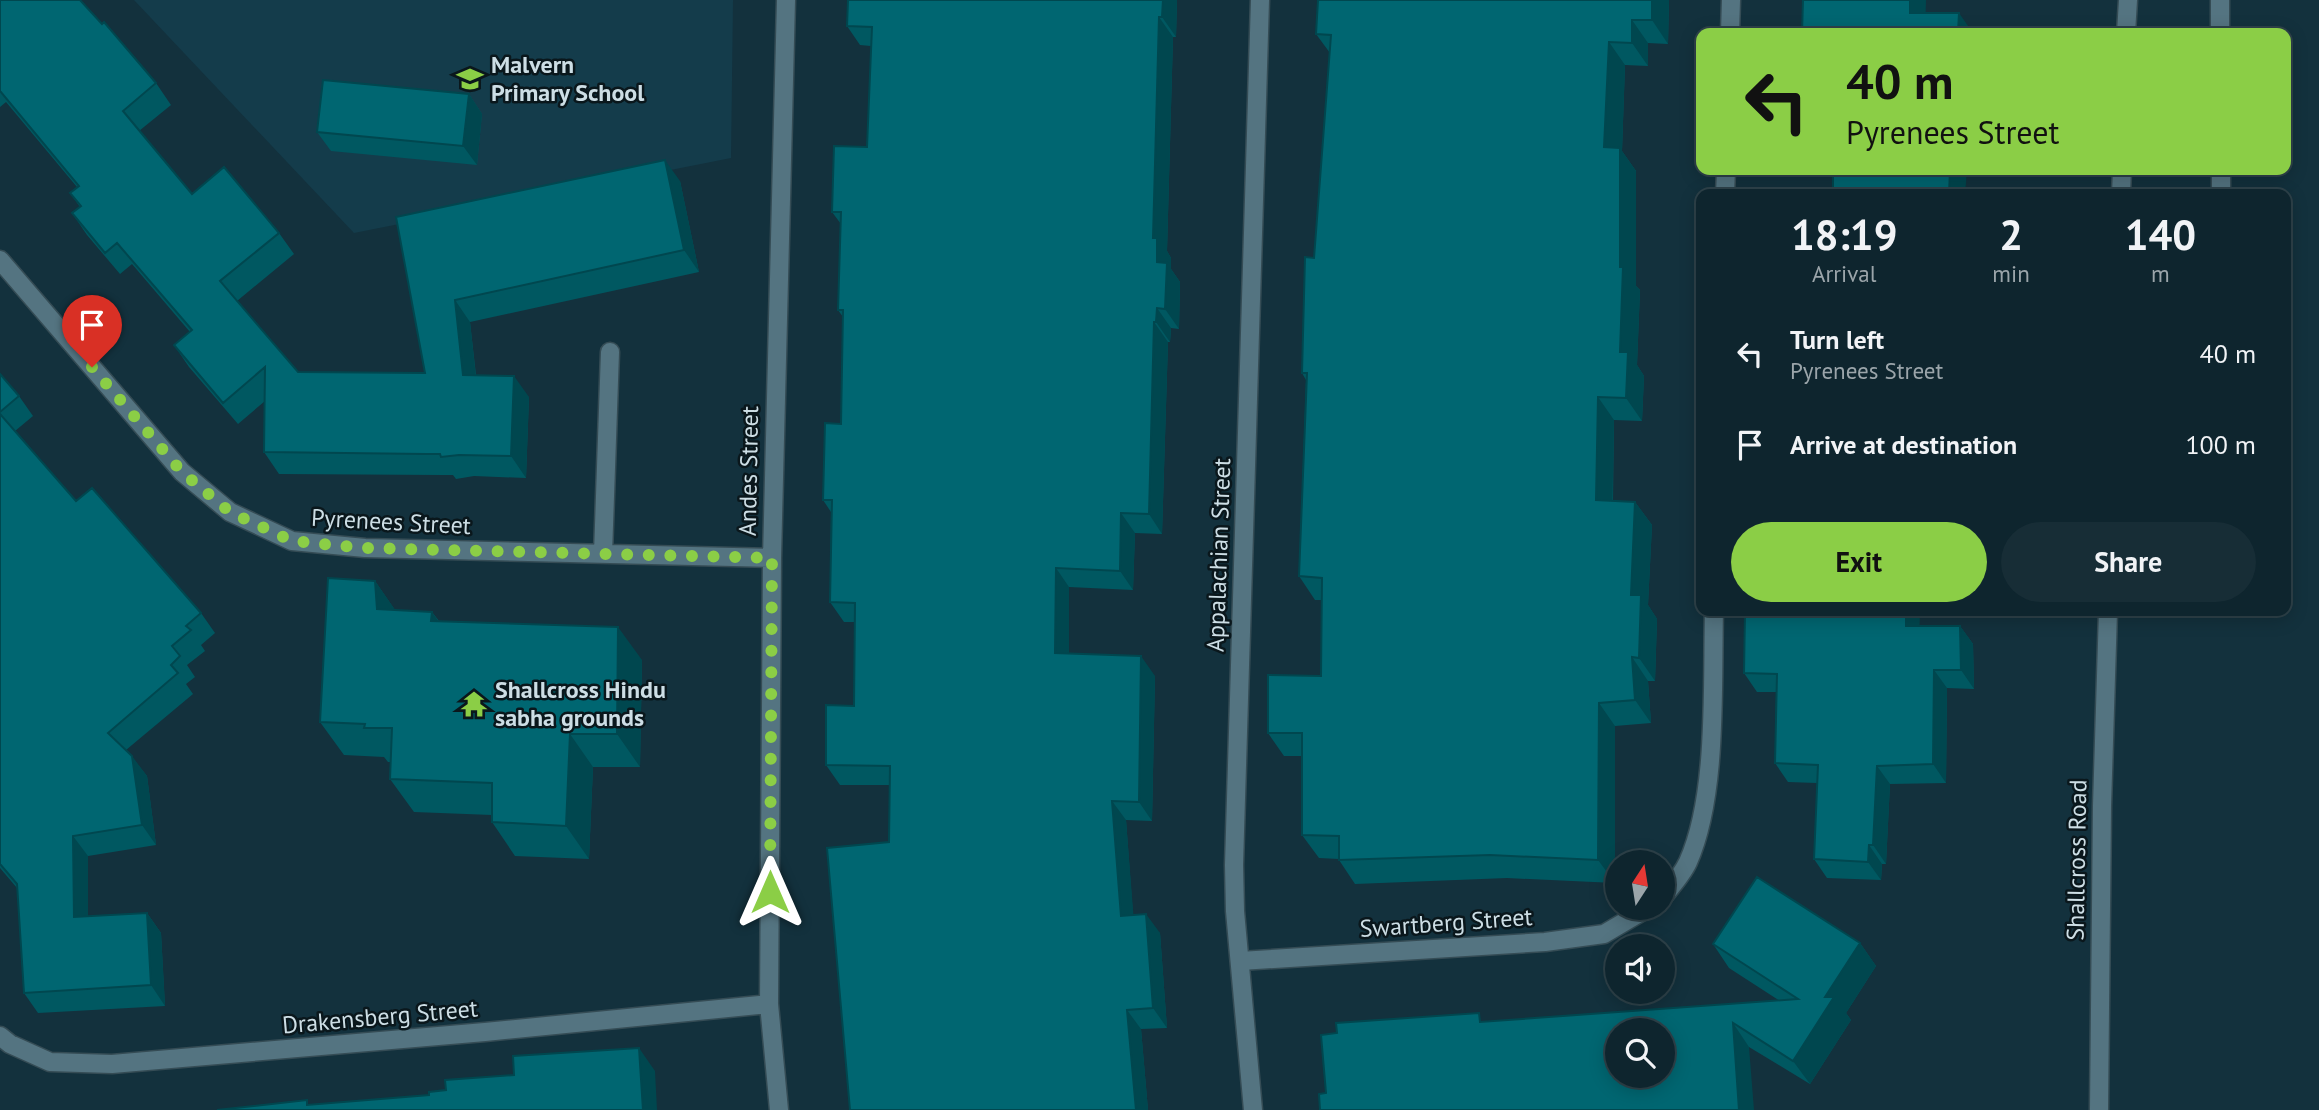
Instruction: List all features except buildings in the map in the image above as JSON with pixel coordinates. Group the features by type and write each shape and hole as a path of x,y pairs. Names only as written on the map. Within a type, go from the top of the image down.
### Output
{"street":[{"name":"Andes Street","path":"779,1110 769,1004 772,558 786,0"},
{"name":"Appalachian Street","path":"1253,1110 1235,911 1234,865 1260,0"},
{"path":"1730,28 1731,0"},
{"path":"2126,28 2127,0"},
{"path":"2220,0 2220,28"},
{"name":"Pyrenees Street","path":"0,260 182,472 230,512 292,541 365,548 772,558"},
{"path":"603,554 610,352"},
{"path":"1675,880 1687,864 1702,820 1710,750 1714,616"},
{"name":"Shallcross Road","path":"2099,1110 2102,806 2108,616"},
{"name":"Swartberg Street","path":"1240,961 1545,942 1604,934 1628,920"},
{"name":"Drakensberg Street","path":"0,1036 10,1044 50,1062 112,1064 498,1031 769,1004"}],"shaded area":[{"name":"Malvern Primary School","path":"134,0 733,0 731,158 354,233"}],"place":[{"name":"Malvern Primary School","path":"470,79"},
{"name":"Shallcross Hindu sabha grounds","path":"474,704"}],"route":[{"path":"92,367 182,472 230,512 292,541 365,548 772,558 770,892"}]}
